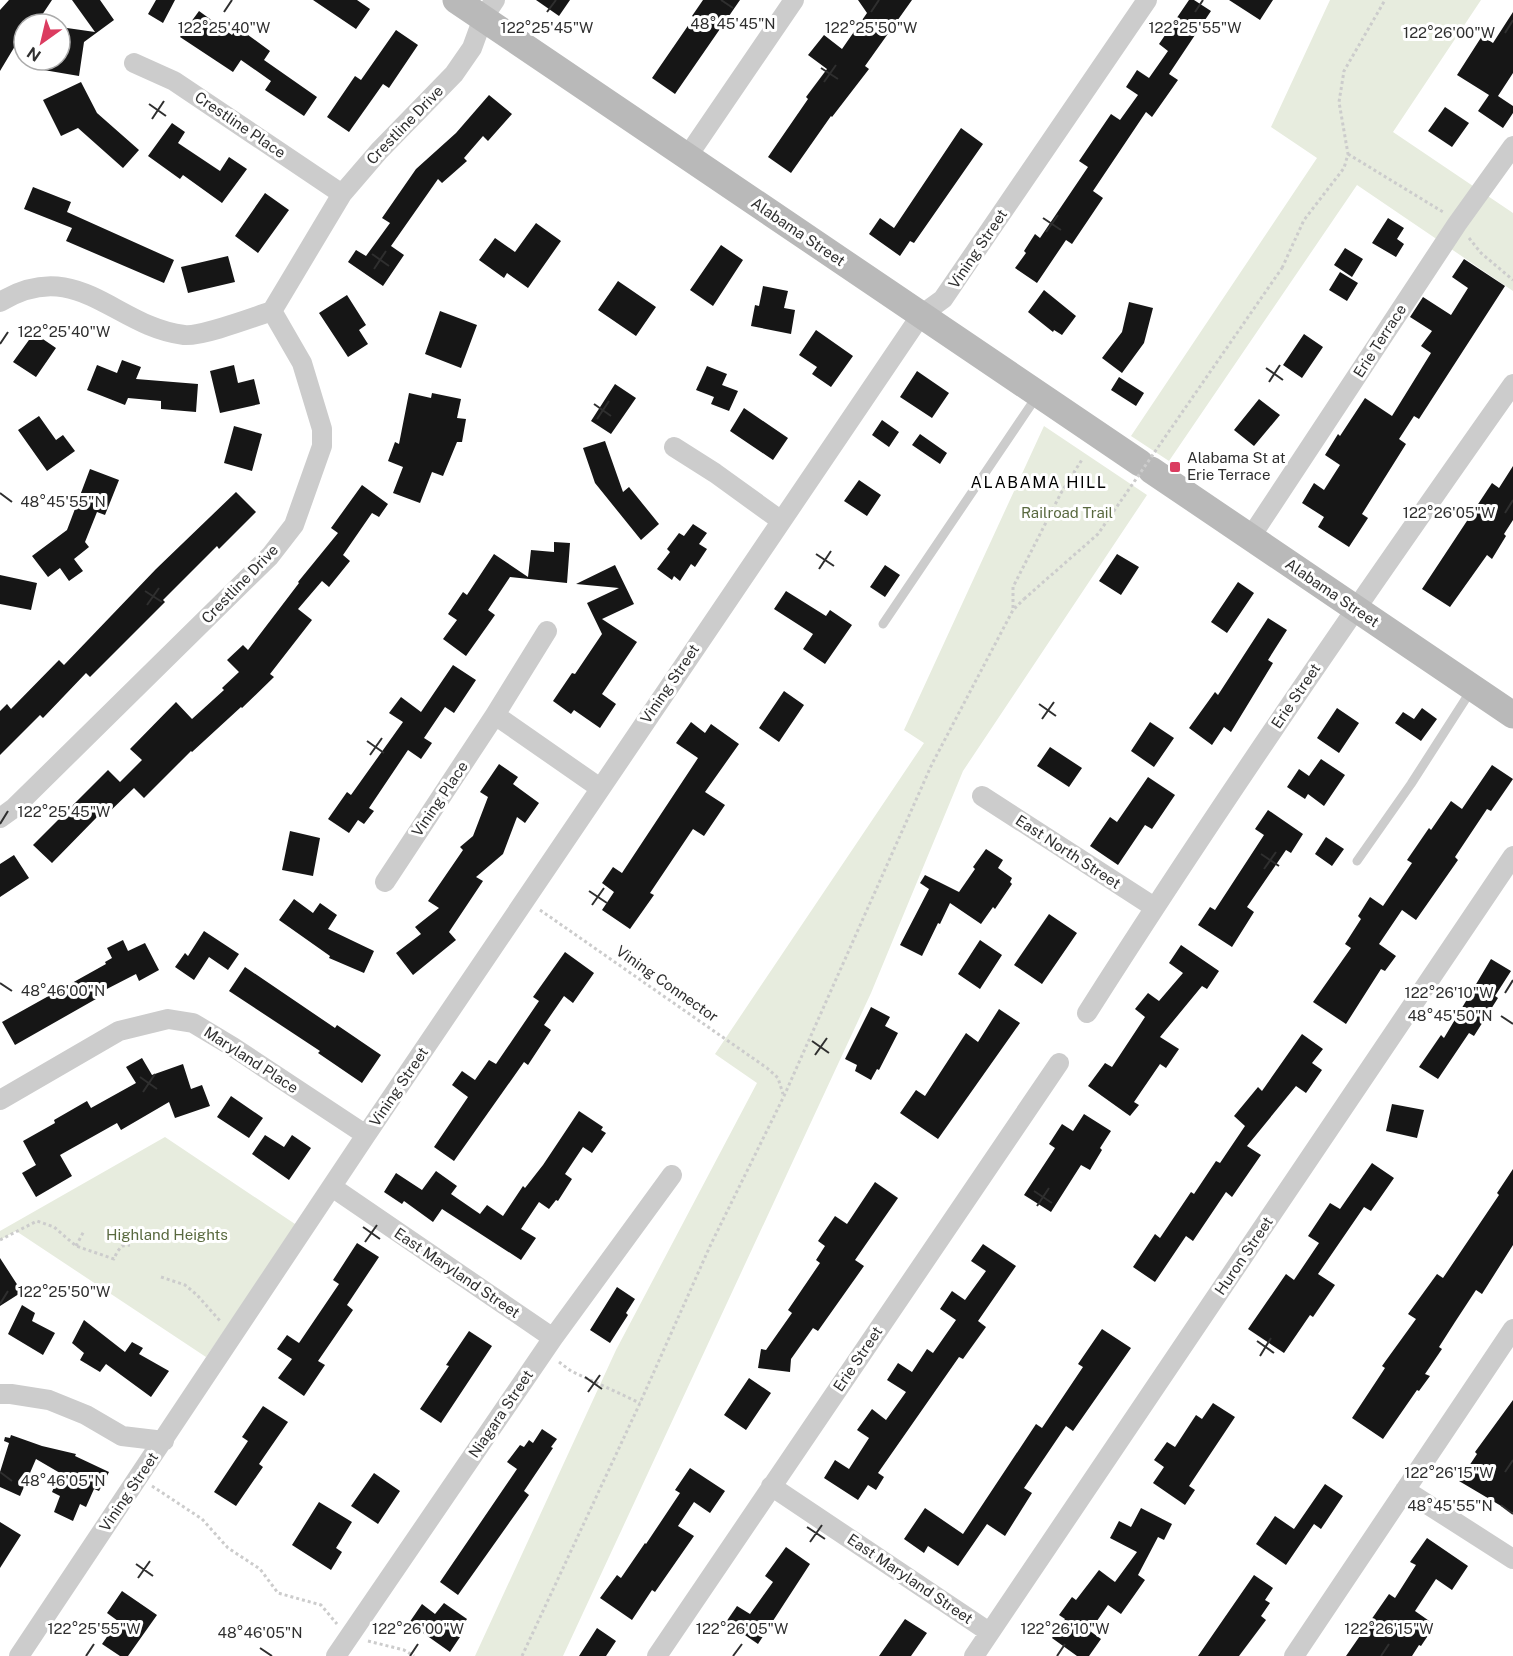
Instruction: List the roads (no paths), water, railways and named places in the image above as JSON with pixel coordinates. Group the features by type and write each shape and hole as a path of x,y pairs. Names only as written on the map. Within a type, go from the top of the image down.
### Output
{"main road":[{"name":"Alabama Street","path":"456,0 489,9 687,157 1513,716"}],"street":[{"path":"687,157 794,0"},
{"name":"Vining Street","path":"19,1656 780,520 921,315 943,299 1147,0"},
{"name":"Crestline Drive","path":"0,818 15,808 270,556 294,525 322,446 322,429 302,363 272,311 342,194 379,151 454,74 472,48 489,9"},
{"name":"Crestline Place","path":"134,63 174,81 342,194"},
{"name":"Erie Terrace","path":"1250,538 1457,224 1513,146"},
{"path":"0,303 8,297 32,289 57,286 89,294 161,331 187,336 272,311"},
{"name":"Erie Street","path":"1087,1012 1355,609 1513,384"},
{"path":"674,447 715,473 780,520"},
{"name":"Vining Place","path":"384,882 495,715 547,631"},
{"path":"495,715 600,788"},
{"name":"East North Street","path":"981,796 1154,908"},
{"name":"Huron Street","path":"974,1656 1513,856"},
{"name":"Maryland Place","path":"0,1100 119,1031 168,1019 192,1023 233,1047 366,1135"},
{"name":"Erie Street","path":"657,1656 1059,1063"},
{"name":"Niagara Street","path":"336,1656 548,1345 672,1175"},
{"name":"East Maryland Street","path":"332,1187 548,1345"},
{"path":"1294,1656 1513,1329"},
{"path":"0,1394 49,1400 86,1414 122,1436 164,1441"},
{"name":"East Maryland Street","path":"771,1486 989,1632"},
{"path":"1405,1490 1513,1559"}],"lane":[{"path":"883,624 1038,394"},
{"path":"1357,861 1411,784 1472,688"}],"place":[{"name":"Alabama St at Erie Terrace","path":"1175,467"}],"district":[{"name":"ALABAMA HILL","path":"1039,482"}],"park label":[{"name":"Railroad Trail","path":"1067,513"},
{"name":"Highland Heights","path":"167,1235"}]}
